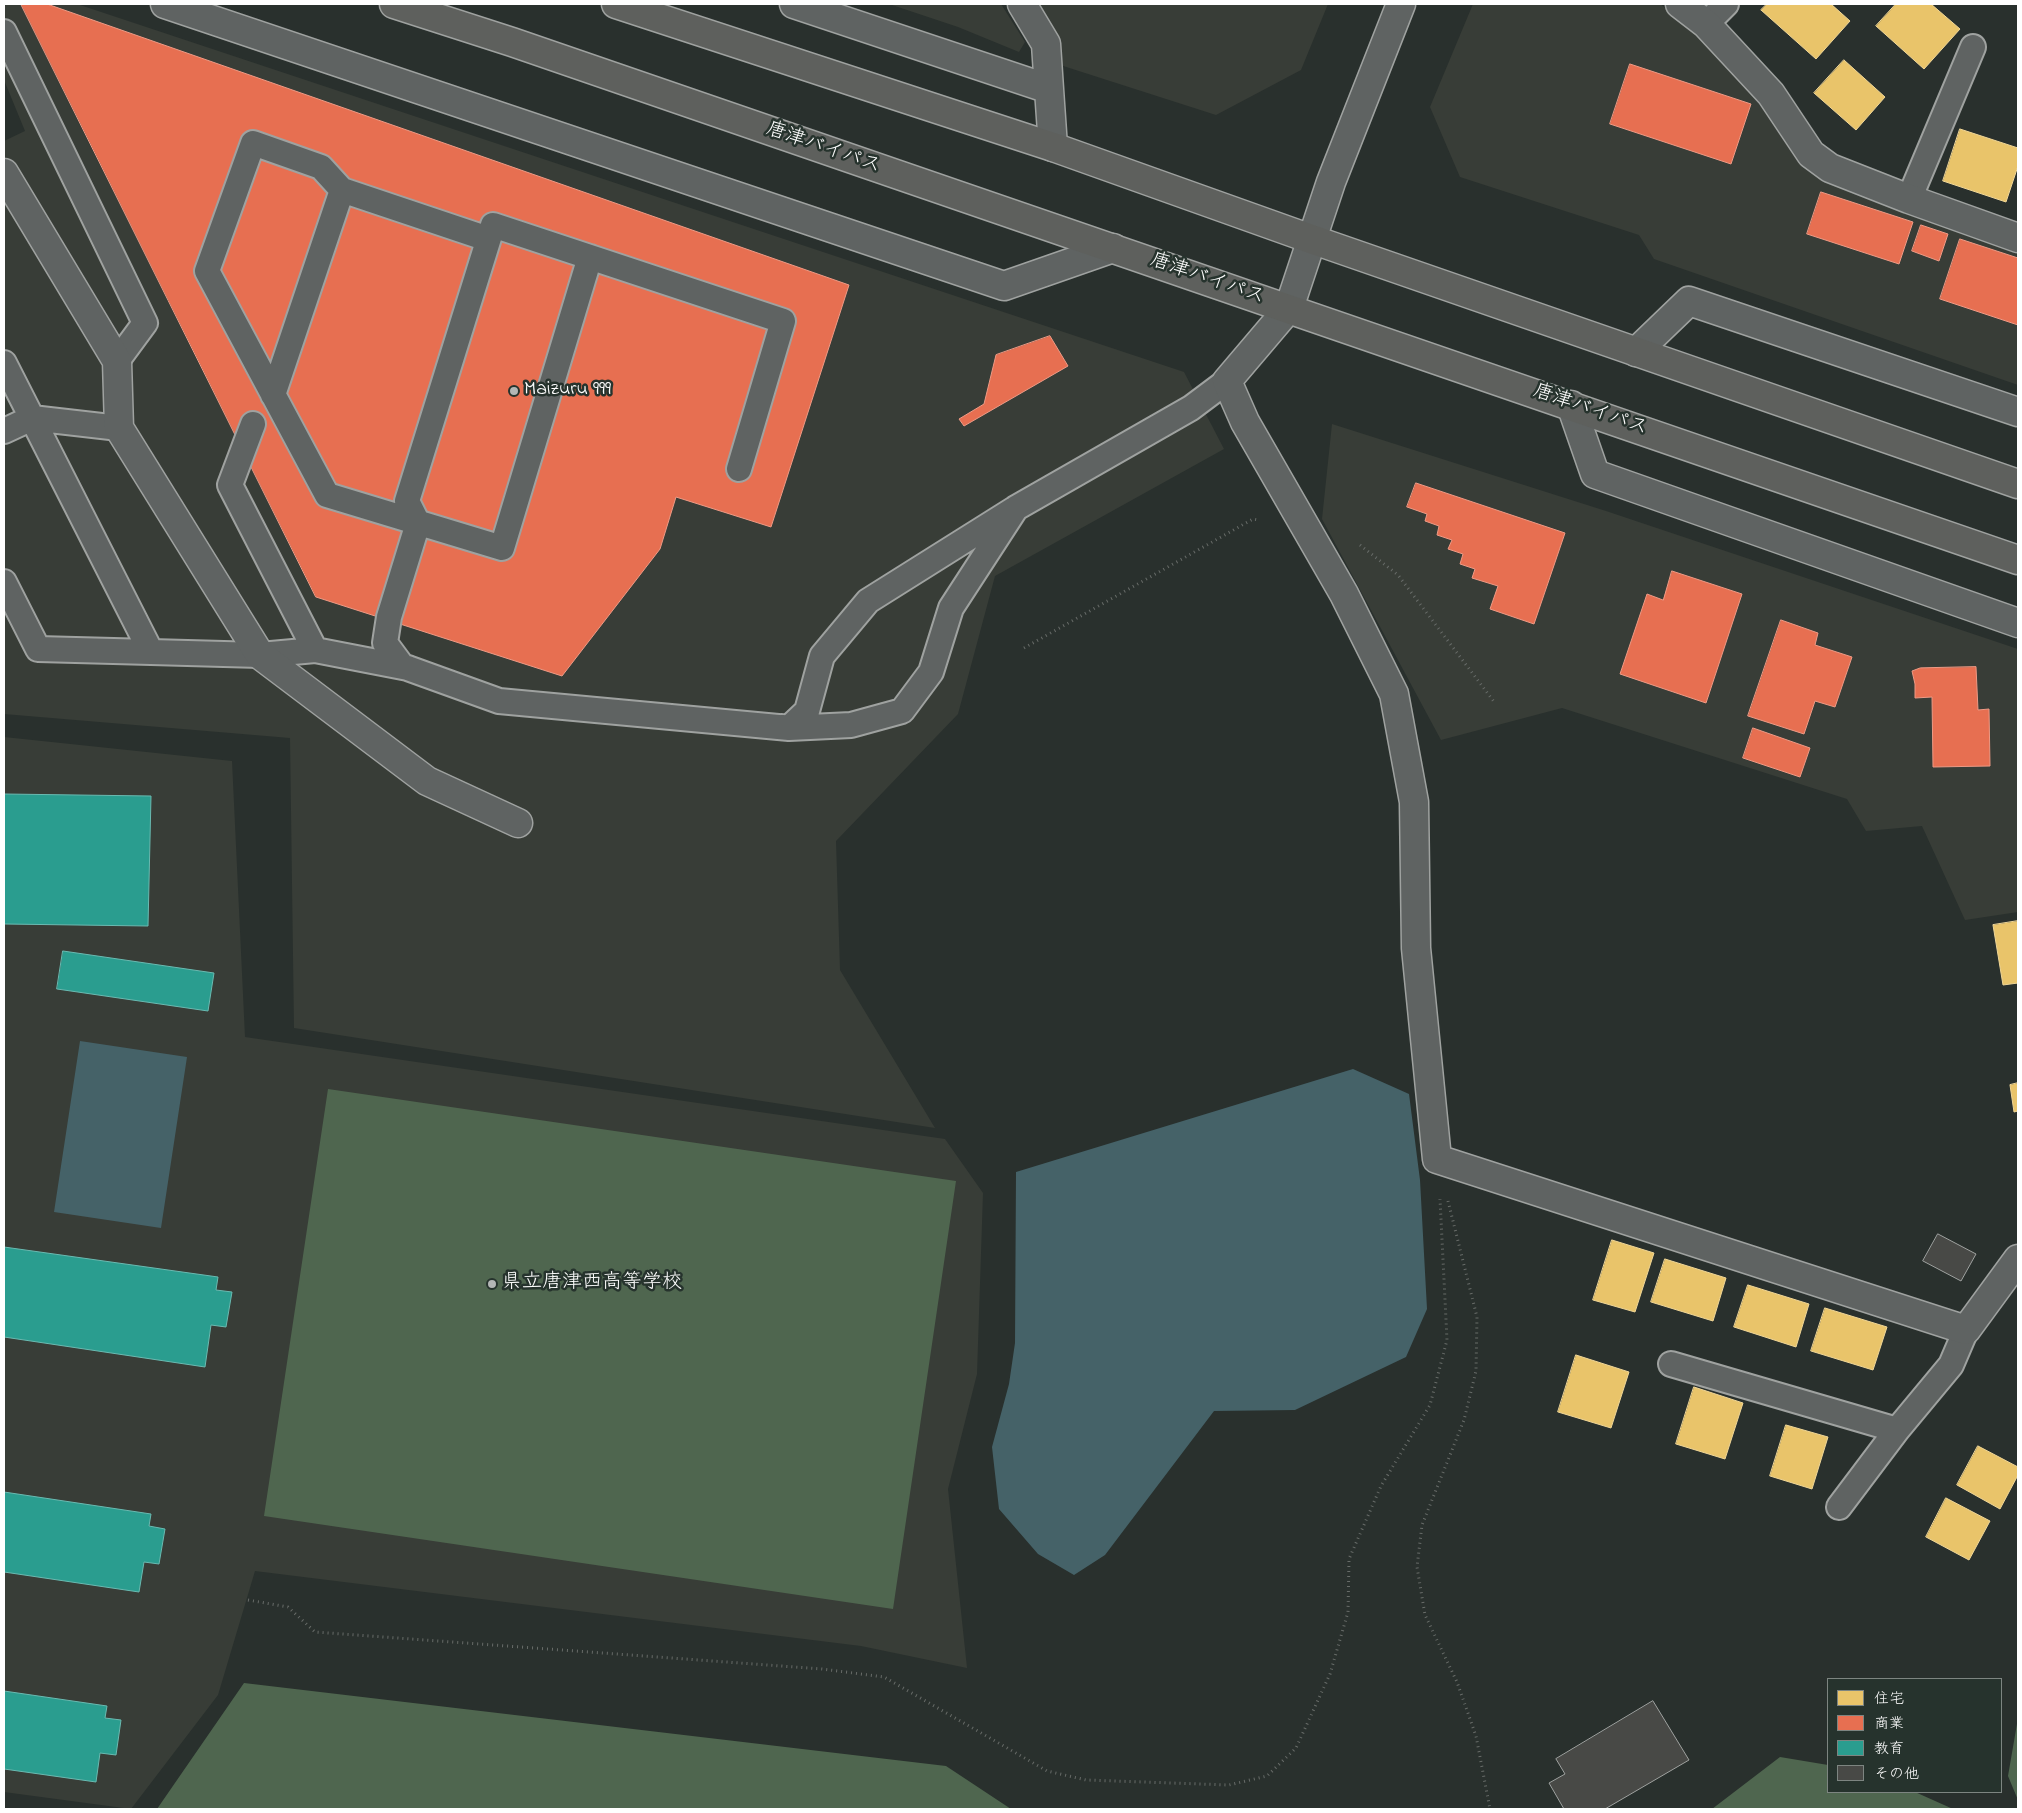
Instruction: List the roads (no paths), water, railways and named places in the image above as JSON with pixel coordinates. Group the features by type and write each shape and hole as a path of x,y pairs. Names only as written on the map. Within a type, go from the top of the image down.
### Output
{"highway":[{"name":"唐津バイパス","path":"394,4 1289,308 2018,560"},
{"path":"616,4 1053,146 1311,239 2018,484"}],"street":[{"path":"165,4 1004,286 1113,248"},
{"path":"794,4 1049,89"},
{"path":"1022,4 1046,44 1053,146"},
{"path":"1401,4 1330,182 1289,308 1227,381 1245,422 1344,594 1394,694 1414,802 1416,948 1437,1159 1966,1330 2018,1259"},
{"path":"1680,4 1706,24 1771,94 1811,154 1830,168 2018,238"},
{"path":"4,173 117,362 119,428 260,655 427,780 518,823"},
{"path":"1636,352 1689,302 2018,412"},
{"path":"1571,405 1595,474 2018,622"}],"lane":[{"path":"1706,24 1726,4"},
{"path":"4,32 145,323 117,362"},
{"path":"1909,199 1973,47"},
{"path":"488,239 342,190 321,166 252,143 207,272 327,495 502,548 590,257"},
{"path":"274,395 342,190"},
{"path":"402,666 385,644 389,617 418,523 407,501 492,225 784,322 739,468"},
{"path":"4,363 151,652"},
{"path":"789,728 807,711 822,656 868,601 1016,508 1191,408 1227,381"},
{"path":"4,432 32,418 119,428"},
{"path":"253,424 230,485 315,650"},
{"path":"4,582 38,649 260,655 315,650 402,666 499,701 789,728 851,725 902,711 931,672 951,608 1016,508"},
{"path":"1839,1507 1897,1430 1951,1364 1966,1330"},
{"path":"1670,1364 1897,1430"}],"water":[{"path":"80,1041 187,1057 161,1228 54,1212"},
{"path":"1353,1069 1409,1094 1420,1180 1427,1309 1406,1357 1295,1410 1214,1411 1105,1555 1074,1575 1038,1554 999,1509 992,1447 1009,1384 1015,1343 1016,1172"}],"place":[{"name":"Maizuru 999","path":"514,391"},
{"name":"県立唐津西高等学校","path":"492,1284"}]}
